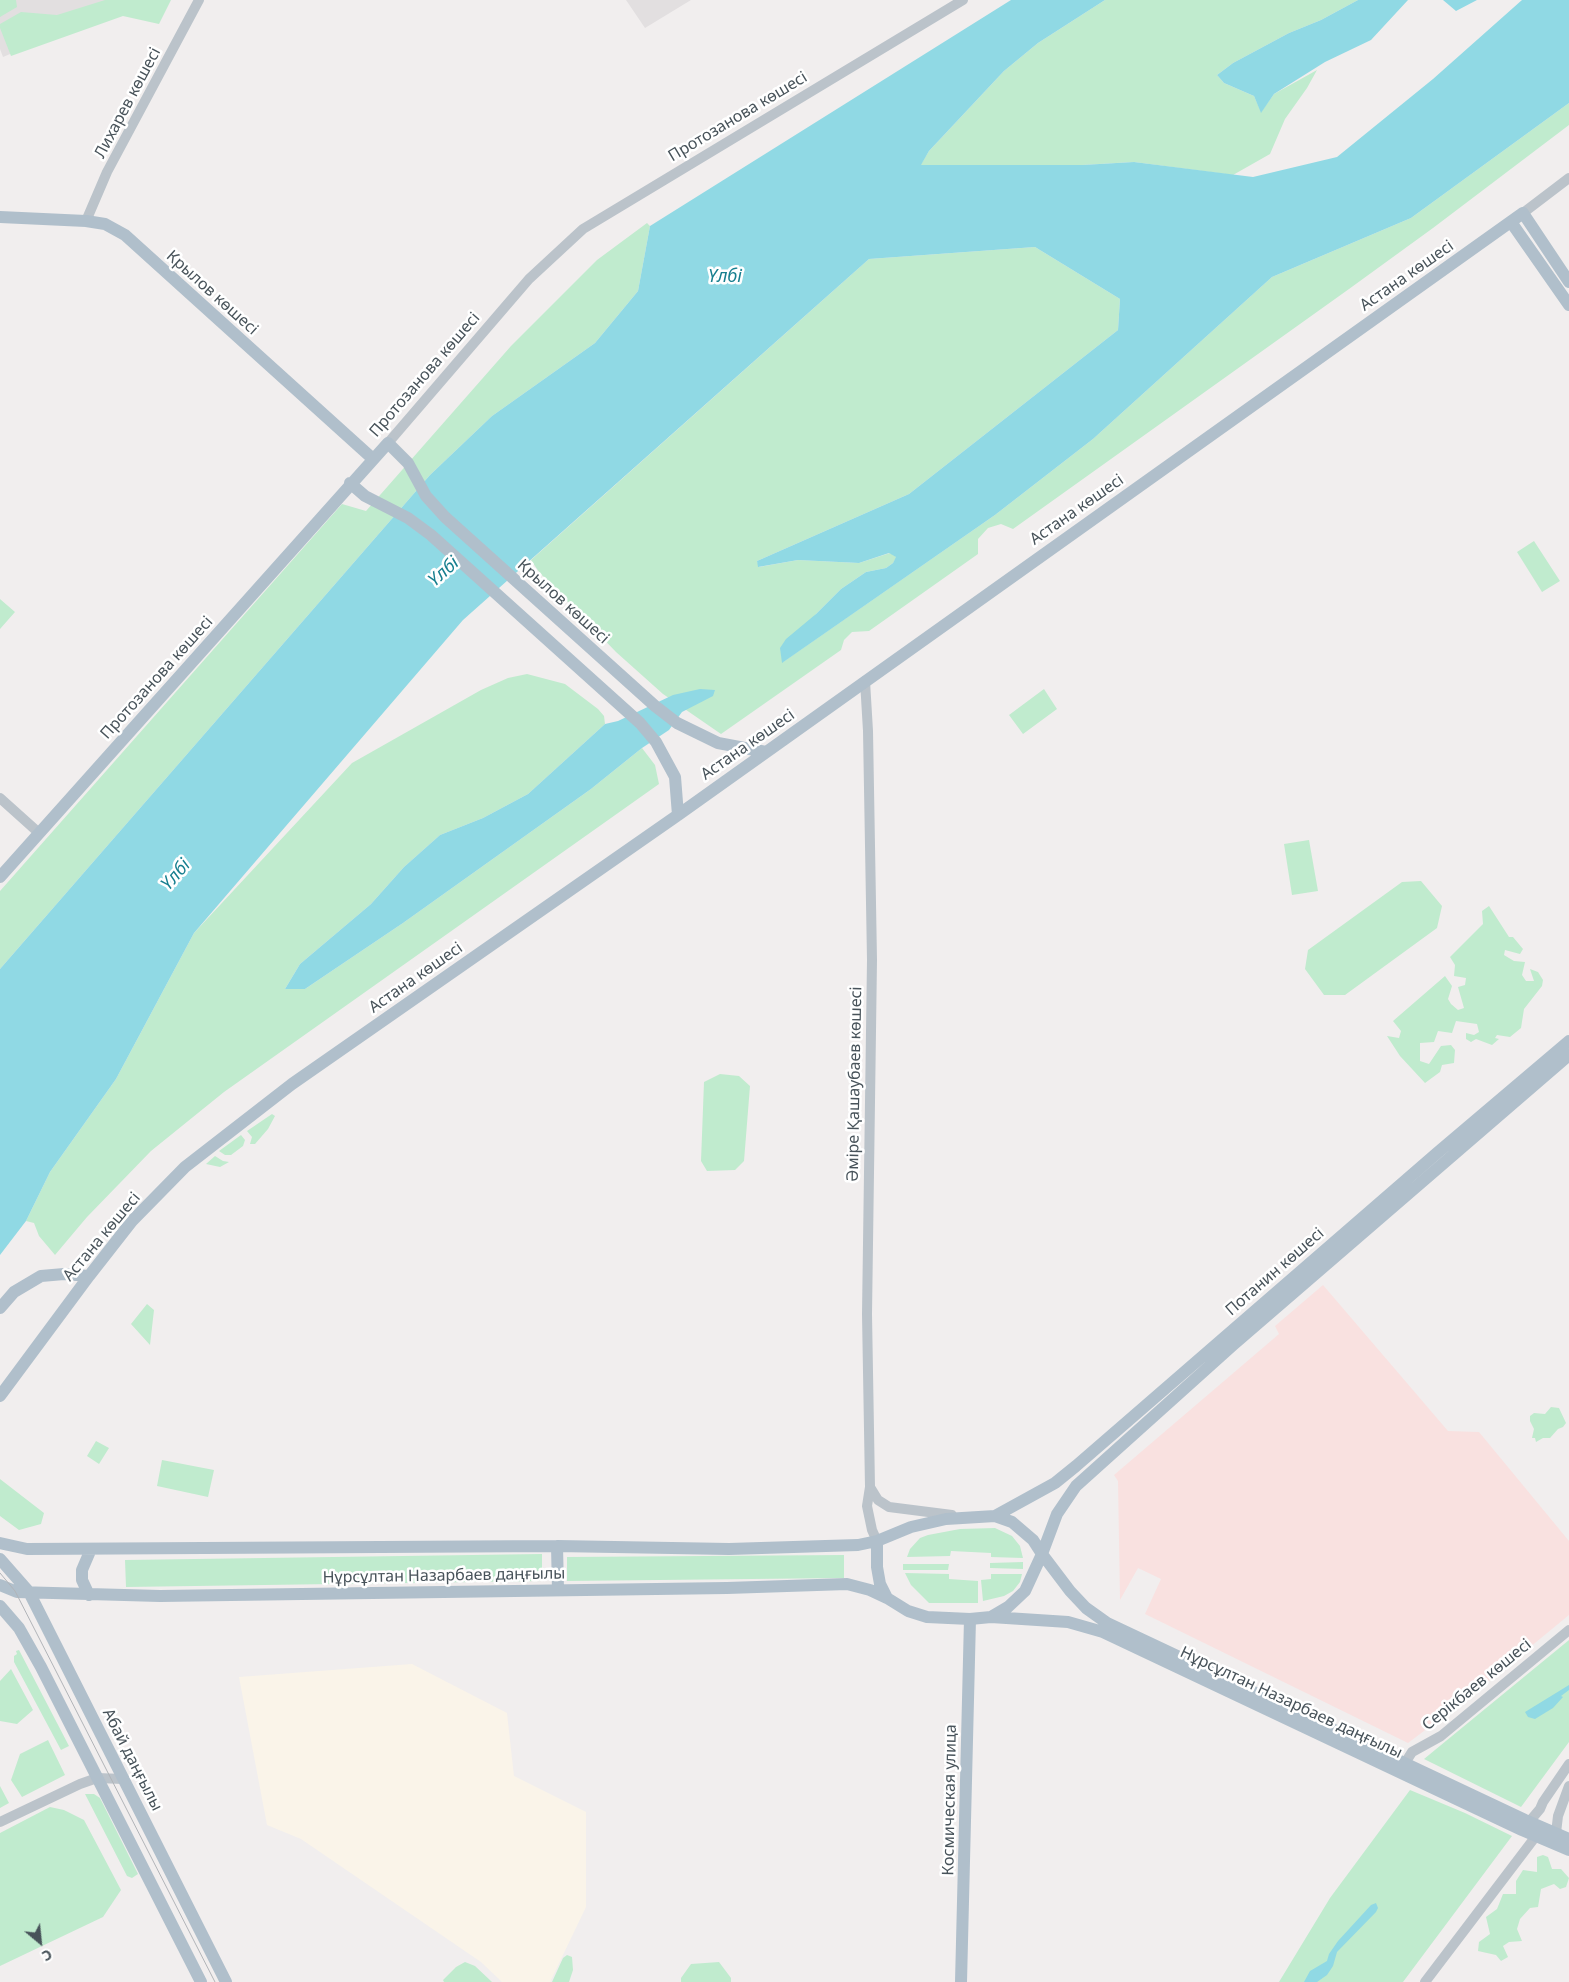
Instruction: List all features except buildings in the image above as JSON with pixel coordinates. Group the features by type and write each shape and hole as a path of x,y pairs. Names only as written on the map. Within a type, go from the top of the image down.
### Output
{"main road":[{"name":"Астана көшесі","path":"0,1396 132,1221 190,1163 292,1084 678,815 1523,213"},
{"path":"1523,213 1569,282"},
{"name":"Крылов көшесі","path":"0,216 86,221 105,224 125,235 373,459"},
{"path":"1511,222 1569,304"},
{"name":"Крылов көшесі","path":"388,443 408,463 426,496 453,524 655,706 677,723 718,743 766,752"},
{"name":"Протозанова көшесі","path":"0,877 197,658 350,483 388,443"},
{"path":"350,483 371,500 408,518 431,535 633,717 656,742 675,777 678,815"},
{"name":"Потанин көшесі","path":"995,1516 1054,1483 1076,1466 1437,1153 1569,1042"},
{"name":"Потанин көшесі","path":"1042,1554 1057,1514 1076,1486 1228,1351 1569,1055"},
{"path":"0,1308 14,1292 41,1276 64,1274 89,1276"},
{"name":"Нұрсұлтан Назарбаев даңғылы","path":"0,1543 27,1549 558,1546 729,1549 858,1545 877,1542 911,1527 962,1517 995,1516 1012,1522 1033,1540 1070,1591 1086,1608 1107,1623 1405,1763 1414,1773"},
{"path":"877,1542 877,1566 880,1584 887,1598"},
{"path":"558,1546 558,1590"},
{"path":"89,1595 82,1580 82,1570 91,1549"},
{"name":"Нұрсұлтан Назарбаев даңғылы","path":"991,1617 1008,1607 1025,1591 1042,1554"},
{"name":"Абай даңғылы","path":"0,1559 29,1592 226,1982"},
{"name":"Нұрсұлтан Назарбаев даңғылы","path":"0,1585 17,1592 160,1596 727,1588 848,1584 870,1590 908,1611 927,1617 970,1619 991,1617 1068,1622 1103,1632 1525,1824 1569,1839"},
{"path":"0,1606 19,1628 32,1650 201,1982"},
{"name":"Космическая улица","path":"961,1982 970,1619"},
{"name":"Нұрсұлтан Назарбаев даңғылы","path":"1525,1824 1536,1836 1569,1850"}],"street":[{"name":"Лихарев көшесі","path":"86,221 108,172 199,0"},
{"name":"Протозанова көшесі","path":"388,443 529,280 583,229 963,0"},
{"name":"Астана көшесі","path":"1523,213 1569,178"},
{"name":"Әміре Қашаубаев көшесі","path":"865,681 869,741 872,951 867,1314 870,1487 867,1506 872,1530 877,1542"},
{"path":"0,798 39,833"},
{"path":"870,1487 878,1500 889,1507 962,1517"},
{"name":"Серікбаев көшесі","path":"1405,1763 1412,1752 1441,1736 1569,1630"},
{"path":"1525,1824 1540,1809 1569,1764"},
{"path":"0,1822 80,1784 97,1778 123,1779"},
{"path":"1556,1833 1558,1816 1569,1786"},
{"path":"1425,1982 1536,1836"}],"shaded area":[{"path":"0,0 153,0 114,10 3,57 0,49"},
{"path":"626,0 691,0 645,28"},
{"path":"1323,1285 1448,1431 1479,1432 1569,1541 1569,1615 1473,1694 1408,1743 1145,1614 1161,1579 1138,1568 1120,1600 1118,1481 1114,1475 1279,1334 1275,1326"},
{"path":"412,1664 507,1713 514,1776 586,1812 586,1907 550,1982 502,1982 481,1962 301,1839 267,1825 239,1677"}],"green space":[{"path":"0,0 16,0 17,7 0,17"},
{"path":"105,0 171,0 159,24 123,16 11,56 0,24 21,12 57,15"},
{"path":"1105,0 1358,0 1321,20 1289,33 1233,63 1217,75 1224,83 1254,96 1261,112 1274,94 1317,70 1285,119 1270,154 1233,175 1134,162 1082,165 920,166 929,151 1004,71 1038,43"},
{"path":"1569,103 1569,125 1433,228 1013,529 1001,524 988,528 978,539 978,554 869,631 852,632 844,640 841,650 721,734 663,694 616,652 539,572 531,560 869,259 1035,247 1120,299 1118,330 909,494 757,561 759,567 798,560 859,563 890,553 897,557 886,568 866,572 841,589 816,614 783,662 995,515 1093,439 1272,277 1411,218"},
{"path":"647,223 650,226 638,291 595,343 492,416 430,475 0,969 0,891 342,504 366,511 511,346 597,260"},
{"path":"1534,541 1560,581 1542,592 1517,552"},
{"path":"0,599 15,612 0,629"},
{"path":"527,674 565,684 598,709 604,716 605,724 528,794 483,818 440,835 404,867 371,904 300,964 285,989 305,989 403,923 591,789 642,748 655,765 659,784 224,1092 151,1151 87,1217 55,1255 39,1236 34,1223 26,1221 50,1172 116,1079 194,933 352,763 481,690 508,678"},
{"path":"1044,689 1057,709 1023,734 1009,715"},
{"path":"1309,840 1318,891 1292,895 1284,844"},
{"path":"1421,881 1442,906 1437,928 1345,995 1324,995 1305,969 1308,950 1402,882"},
{"path":"1489,906 1509,937 1513,937 1523,949 1520,954 1505,950 1504,955 1514,961 1525,962 1522,975 1526,981 1534,981 1530,969 1538,972 1543,980 1542,986 1524,1009 1521,1028 1510,1037 1497,1035 1495,1038 1499,1039 1492,1045 1476,1039 1471,1042 1466,1039 1466,1033 1474,1035 1479,1032 1477,1024 1456,1021 1452,1033 1438,1031 1434,1042 1420,1043 1420,1061 1429,1064 1441,1046 1451,1045 1455,1050 1454,1063 1442,1065 1440,1072 1425,1083 1400,1056 1387,1036 1399,1038 1401,1031 1393,1021 1445,976 1452,986 1448,999 1458,1010 1464,1008 1458,987 1465,985 1466,978 1454,976 1455,965 1450,957 1483,924 1482,911"},
{"path":"720,1074 739,1076 750,1086 744,1161 735,1170 707,1171 701,1161 704,1082"},
{"path":"272,1114 275,1116 268,1129 255,1144 250,1144 252,1137 247,1131"},
{"path":"241,1135 245,1140 243,1146 231,1155 225,1155 219,1151"},
{"path":"215,1156 229,1162 220,1167 206,1164"},
{"path":"147,1304 154,1310 150,1345 131,1324"},
{"path":"1551,1407 1559,1408 1566,1423 1550,1438 1543,1438 1536,1442 1535,1438 1532,1438 1534,1429 1530,1416 1534,1413 1545,1414"},
{"path":"96,1441 109,1448 99,1464 87,1456"},
{"path":"162,1460 214,1470 208,1497 157,1486"},
{"path":"0,1479 44,1513 41,1524 19,1530 0,1516"},
{"path":"995,1528 1012,1536 1020,1546 1023,1558 991,1557 991,1553 951,1551 950,1556 907,1557 910,1549 920,1538 928,1535 960,1529"},
{"path":"542,1554 542,1581 126,1587 125,1560"},
{"path":"844,1555 844,1578 567,1581 567,1557"},
{"path":"1023,1562 1023,1569 990,1568 990,1563"},
{"path":"903,1564 949,1564 948,1570 903,1570"},
{"path":"905,1573 949,1574 949,1579 978,1581 978,1603 929,1603 911,1585"},
{"path":"991,1574 1022,1574 1020,1582 1013,1591 1004,1596 983,1601 981,1580 991,1579"},
{"path":"1569,1640 1569,1742 1521,1807 1424,1759"},
{"path":"19,1650 69,1746 61,1750 14,1662 14,1656 17,1654 16,1651"},
{"path":"11,1669 33,1710 17,1724 0,1721 0,1681"},
{"path":"48,1740 65,1775 22,1797 11,1780 20,1754"},
{"path":"0,1786 9,1803 0,1808"},
{"path":"1410,1790 1465,1813 1512,1836 1403,1982 1279,1982 1330,1898"},
{"path":"85,1794 94,1794 100,1798 138,1874 132,1878 127,1876"},
{"path":"50,1807 64,1810 84,1820 121,1890 103,1917 0,1966 0,1833"},
{"path":"1543,1855 1548,1857 1552,1869 1561,1869 1569,1878 1566,1887 1560,1889 1554,1884 1541,1889 1538,1907 1530,1908 1520,1919 1517,1929 1522,1941 1509,1942 1503,1946 1508,1957 1501,1961 1496,1955 1478,1951 1479,1942 1490,1934 1486,1917 1497,1909 1503,1894 1516,1894 1516,1881 1523,1870 1537,1872 1537,1857"},
{"path":"567,1955 572,1957 573,1970 569,1982 552,1982 563,1958"},
{"path":"465,1962 475,1966 492,1982 444,1982 443,1980 456,1967"},
{"path":"719,1962 731,1978 731,1982 681,1982 681,1978 691,1964"}],"water":[{"name":"Үлбі","path":"1011,0 1105,0 1038,43 1004,71 929,151 921,165 1082,165 1134,162 1253,177 1337,157 1433,79 1522,0 1569,0 1569,103 1411,218 1272,277 1093,439 995,515 782,663 780,648 786,639 816,614 841,589 866,572 886,568 893,563 896,557 889,553 859,563 798,560 758,567 757,561 909,494 1118,330 1120,299 1035,247 869,259 463,620 194,933 116,1079 50,1172 26,1221 0,1255 0,969 430,475 492,416 595,343 638,291 650,226"},
{"path":"1358,0 1408,0 1371,40 1325,62 1274,94 1261,113 1254,96 1224,83 1217,75 1233,63 1289,33 1321,20"},
{"path":"1443,0 1477,0 1456,11"},
{"path":"700,689 715,690 713,696 682,712 669,730 642,748 591,789 403,923 305,989 285,989 300,964 371,904 404,867 440,835 483,818 528,794 605,724 618,721 673,695"},
{"path":"1569,1685 1569,1690 1561,1696 1563,1697 1553,1708 1535,1719 1528,1717 1525,1712"},
{"path":"1376,1903 1378,1908 1376,1912 1337,1952 1333,1966 1327,1975 1317,1982 1304,1982 1310,1971 1327,1961 1329,1954 1338,1941 1371,1905"}],"tram line":[{"path":"0,1573 15,1591 215,1982"}]}
